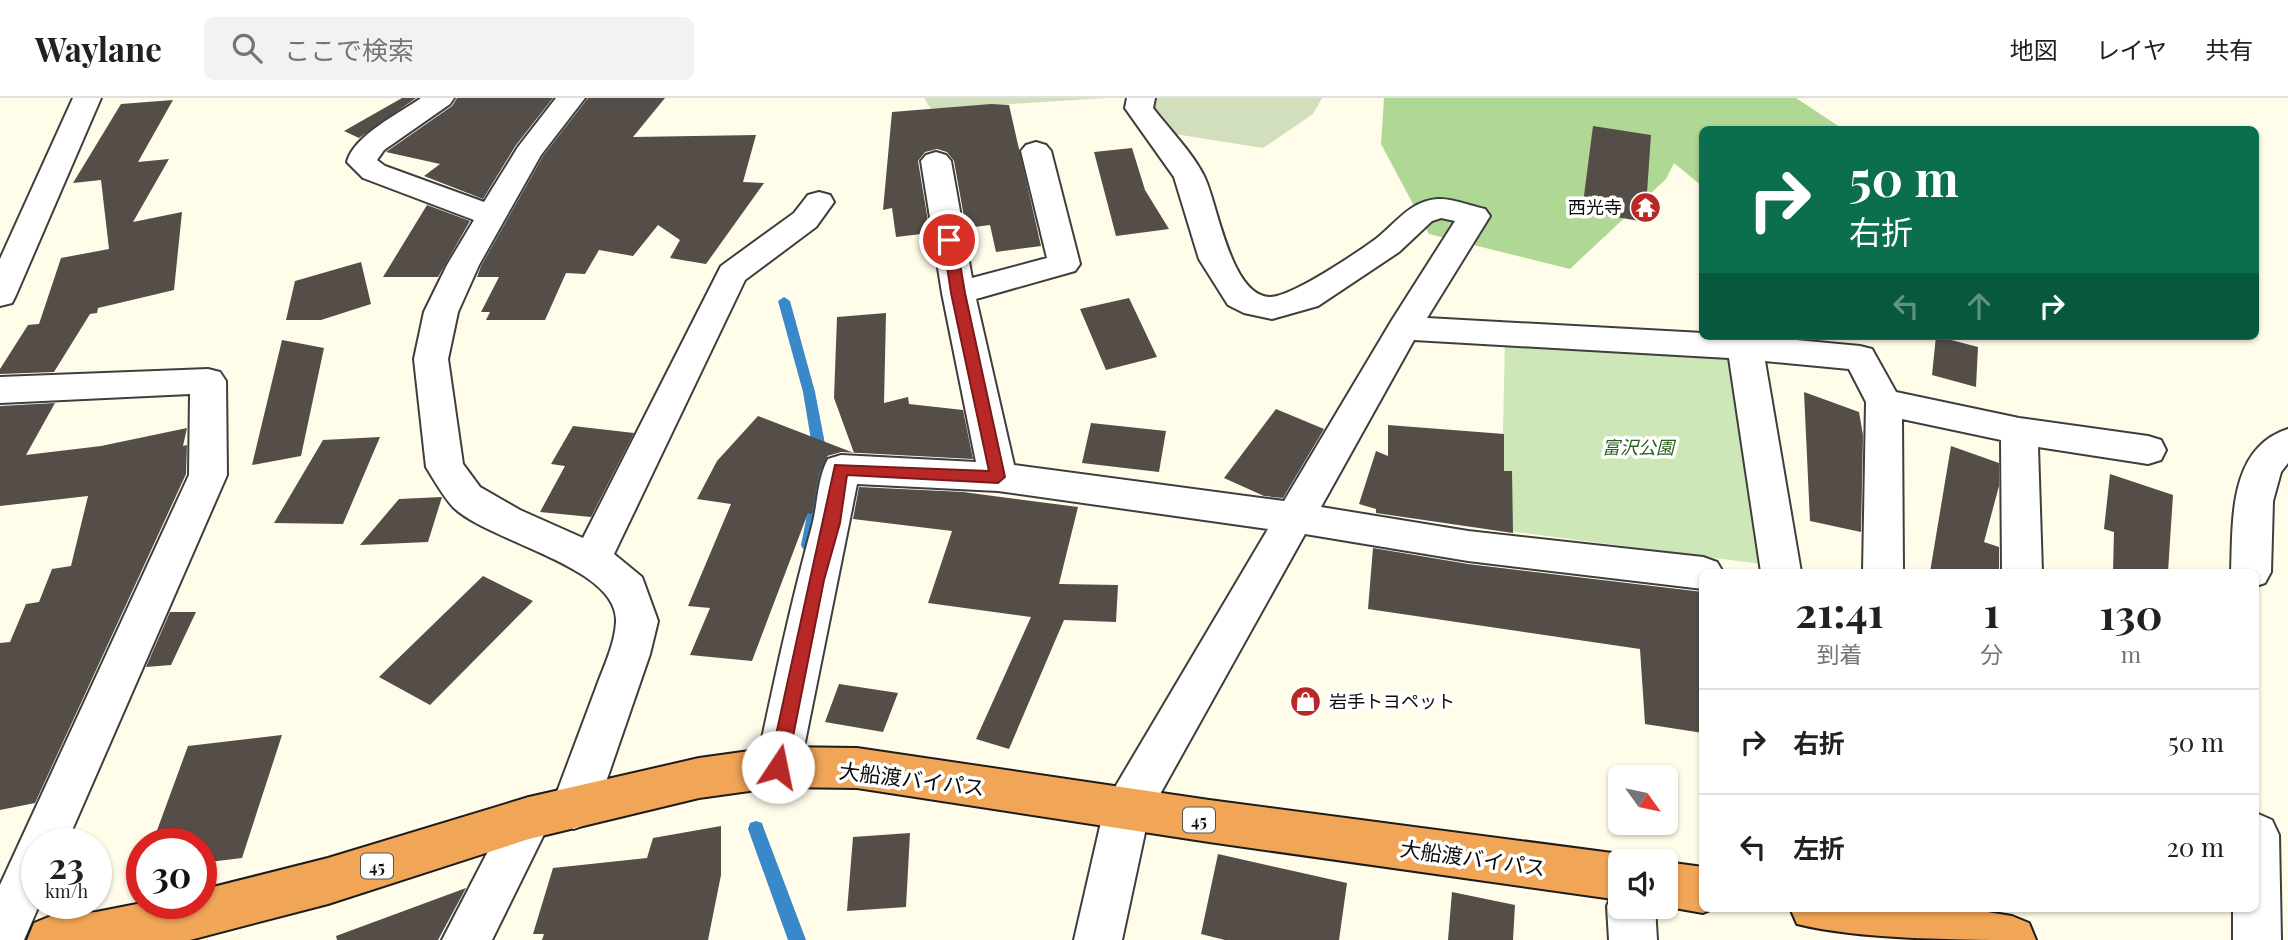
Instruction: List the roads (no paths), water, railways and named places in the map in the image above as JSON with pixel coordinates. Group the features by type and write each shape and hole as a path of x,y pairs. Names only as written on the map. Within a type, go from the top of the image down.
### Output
{"highway":[{"name":"大船渡バイパス","path":"51,940 96,936 180,919 315,885 529,818 699,778 778,767 857,768 1127,809 1608,875"},
{"path":"1678,886 1699,889"},
{"path":"1839,912 2012,940"}],"street":[{"path":"0,295 87,98"},
{"path":"440,98 374,144 364,153 362,162 374,172 491,215"},
{"path":"572,98 528,153 491,215 441,312 431,359 445,467 467,497 506,521 592,559 628,589 637,621 629,654 575,808"},
{"path":"1098,940 1127,809 1404,328 1474,216 1440,208 1421,214 1388,245 1306,298 1272,308 1256,305 1240,297 1214,259 1189,176 1139,108 1141,98"},
{"path":"958,293 1064,264 1036,151"},
{"path":"936,161 958,293 998,477"},
{"path":"592,559 733,274 805,220 819,202"},
{"path":"1404,328 1745,347 1860,358 1884,402 1883,569"},
{"path":"1745,347 1781,569"},
{"path":"0,390 208,381 208,475 50,828"},
{"path":"1884,402 2019,431 2147,450"},
{"path":"2019,431 2022,569"},
{"path":"2251,569 2255,488 2267,462 2288,443"},
{"path":"778,767 816,580 832,523 841,469 998,477 1468,545 1699,573"},
{"path":"466,940 529,818"},
{"path":"0,939 21,893"},
{"path":"2257,912 2257,940"},
{"path":"1632,919 1633,940"}],"waterway":[{"path":"784,301 809,392 823,470 808,545"},
{"path":"756,829 797,940"}],"place":[{"name":"西光寺","path":"1645,207"},
{"name":"岩手トヨペット","path":"1306,701"}],"park label":[{"name":"富沢公園","path":"1638,447"}]}
